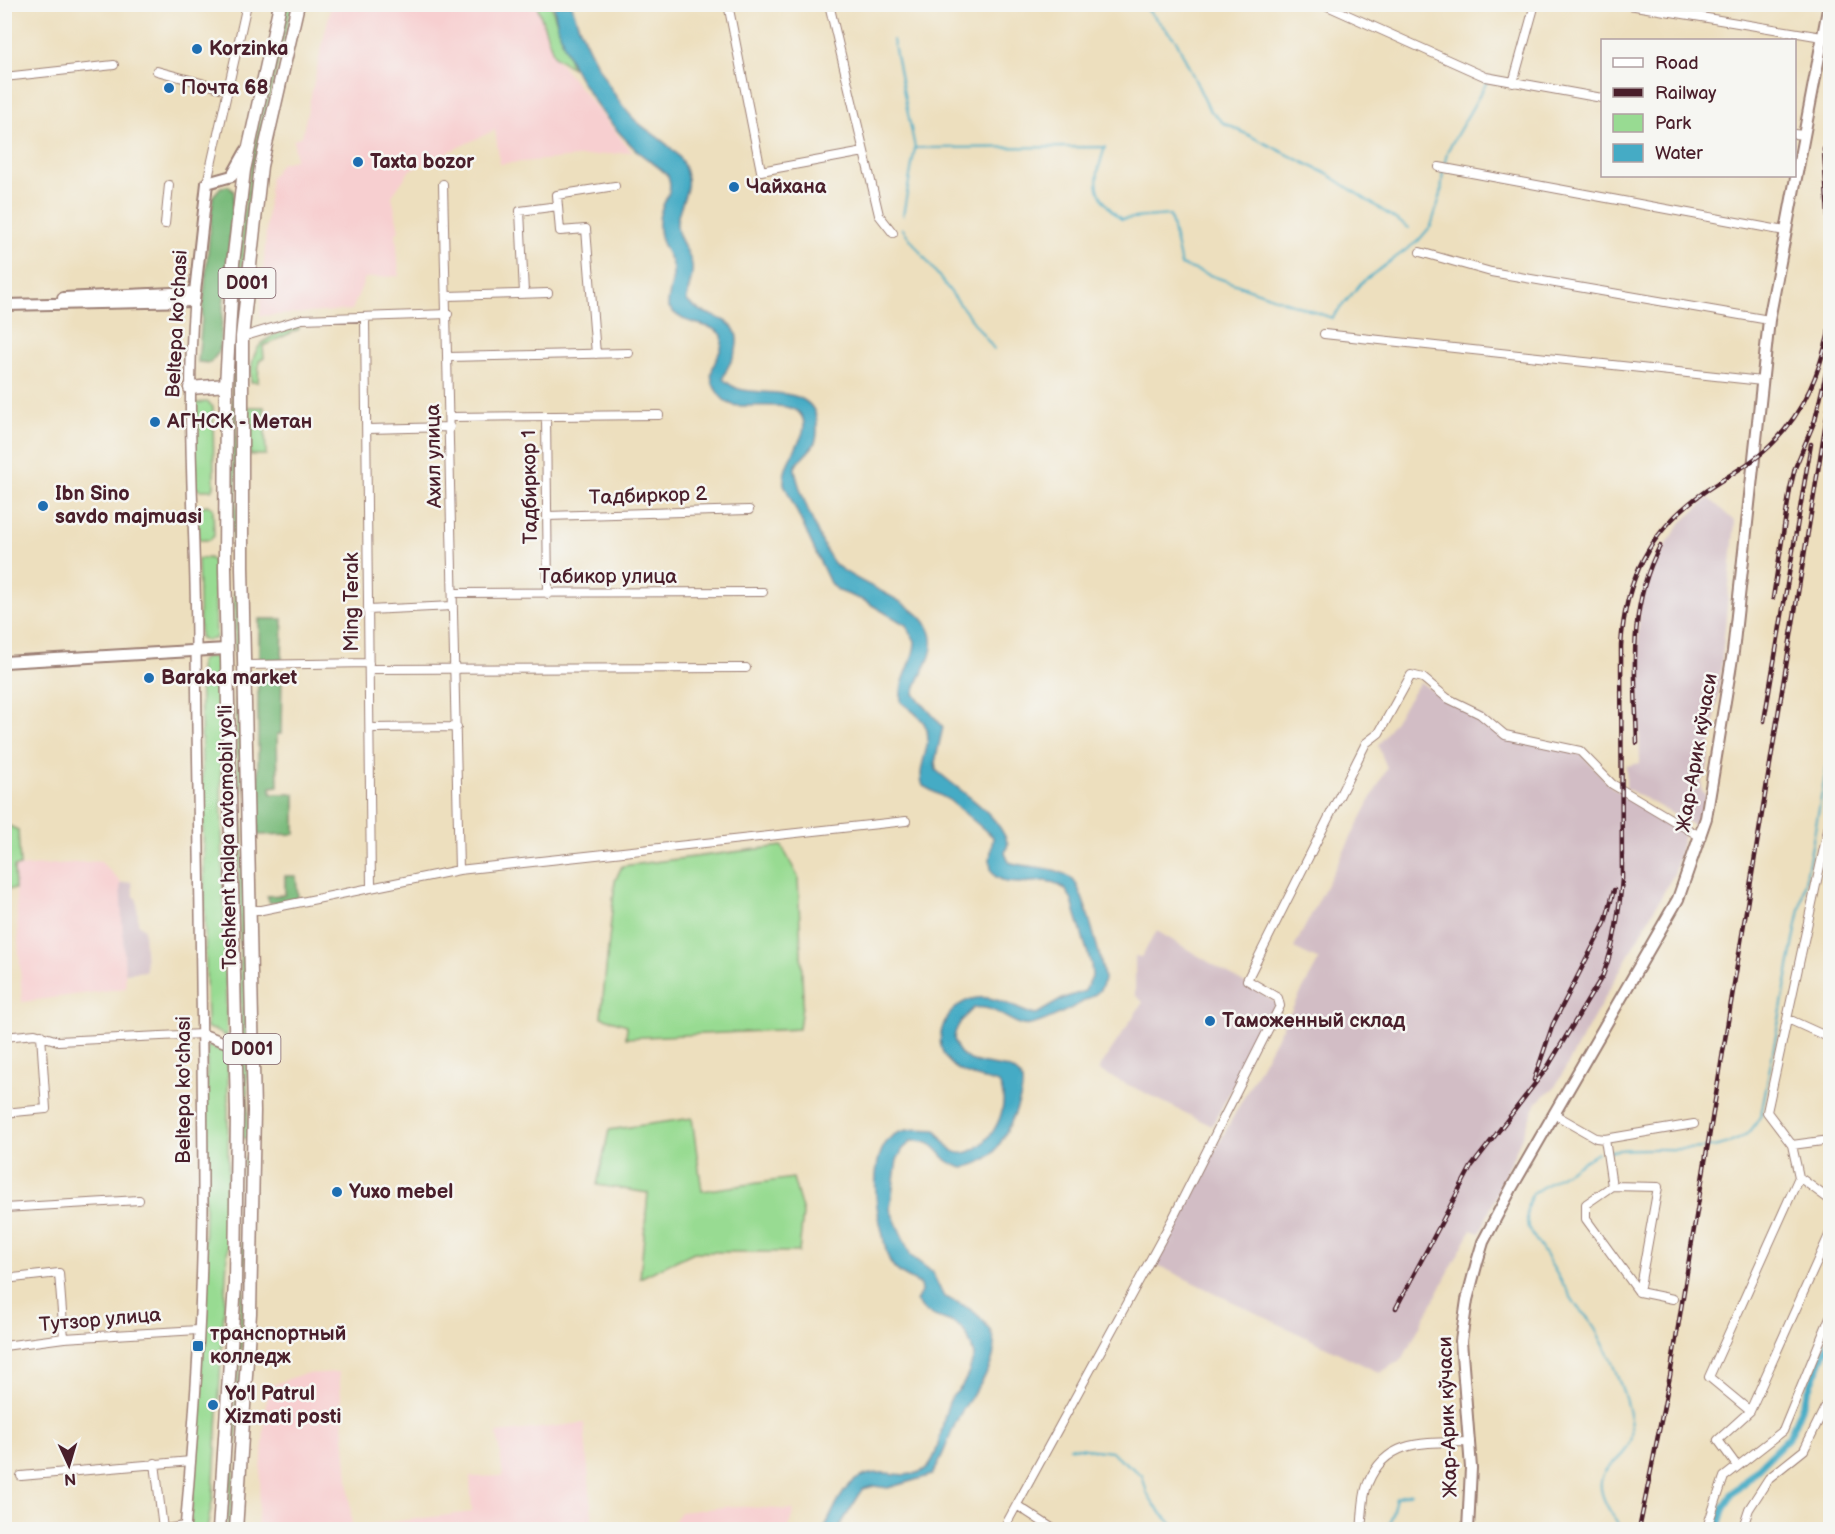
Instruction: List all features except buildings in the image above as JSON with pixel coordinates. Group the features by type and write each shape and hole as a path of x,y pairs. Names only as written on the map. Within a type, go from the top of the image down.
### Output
{"highway":[{"name":"Toshkent halqa avtomobil yo'li","path":"219,1530 235,1284 237,1144 226,649 226,385 241,190 247,149 279,4"},
{"name":"Toshkent halqa avtomobil yo'li","path":"236,1530 250,1313 253,1144 242,567 242,337 261,166 298,4"},
{"path":"190,388 226,385"},
{"path":"225,568 242,567"},
{"path":"230,800 247,799"},
{"path":"237,1144 245,1150 253,1144"}],"main road":[{"name":"Жар-Арик кўчаси","path":"1796,156 1828,4"},
{"path":"207,183 232,176 247,149"},
{"path":"232,176 241,190"},
{"name":"Жар-Арик кўчаси","path":"1468,1530 1470,1442 1460,1360 1467,1300 1483,1242 1678,899 1701,837 1719,751 1733,652 1769,320 1793,177"},
{"name":"Beltepa ko'chasi","path":"194,297 207,183"},
{"path":"4,299 194,297"},
{"path":"4,305 194,297"},
{"path":"4,662 226,649"}],"street":[{"name":"Beltepa ko'chasi","path":"207,183 247,4"},
{"path":"728,4 761,171 864,152"},
{"path":"829,4 879,215 893,233"},
{"path":"1323,4 1486,77 1601,98"},
{"path":"1513,83 1535,4"},
{"path":"1623,4 1822,37"},
{"path":"4,77 114,65"},
{"path":"157,71 227,90"},
{"path":"1439,167 1785,231"},
{"name":"Ахил улица","path":"443,184 459,870"},
{"path":"165,224 169,185"},
{"path":"596,354 586,229 560,231 557,195 615,186"},
{"path":"524,293 520,212 558,206"},
{"path":"1420,252 1491,272 1769,320"},
{"path":"447,296 548,293"},
{"name":"Beltepa ko'chasi","path":"185,1528 191,1461 203,1211 196,650 190,388 194,297"},
{"path":"242,337 302,319 447,314"},
{"name":"Ming Terak","path":"365,318 368,429 371,886"},
{"path":"1324,334 1762,381"},
{"path":"448,357 629,353"},
{"path":"449,417 659,415"},
{"name":"Тадбиркор 1","path":"546,416 548,594"},
{"path":"368,429 450,427"},
{"name":"Тадбиркор 2","path":"547,516 749,510"},
{"name":"Табикор улица","path":"453,594 763,592"},
{"path":"368,610 453,606"},
{"path":"244,665 746,668"},
{"path":"1003,1530 1172,1220 1280,1006 1278,998 1247,980 1366,743 1379,733 1410,675 1423,678 1447,698 1480,714 1505,735 1580,751 1612,784 1701,837"},
{"path":"370,728 457,727"},
{"path":"1750,1411 1708,1377 1799,1177 1792,1145 1767,1112 1830,820"},
{"path":"249,910 273,908 371,886 459,870 906,821"},
{"path":"1788,1018 1830,1038"},
{"path":"4,1037 41,1035 58,1041 202,1034 235,1046"},
{"path":"4,1113 46,1109 41,1035"},
{"path":"1554,1114 1596,1138 1605,1139 1694,1124"},
{"path":"1605,1139 1612,1186"},
{"path":"1792,1145 1830,1140"},
{"path":"1799,1177 1830,1200"},
{"path":"1639,1292 1658,1187 1612,1186 1586,1204 1586,1220 1639,1292 1673,1299"},
{"path":"4,1208 139,1200"},
{"path":"1737,1466 1718,1440 1750,1411 1830,1233"},
{"path":"4,1279 59,1274 64,1338"},
{"path":"1706,1530 1724,1477 1783,1431 1830,1317"},
{"name":"Тутзор улица","path":"4,1346 64,1338 198,1330"},
{"path":"1742,1530 1749,1509 1769,1478 1803,1450 1830,1397"},
{"path":"1361,1530 1367,1484 1377,1466 1394,1449 1420,1444 1470,1442"},
{"path":"21,1476 191,1461"},
{"path":"155,1463 163,1529"},
{"path":"1018,1506 1055,1530"},
{"path":"157,1530 185,1528"}],"shaded area":[{"name":"Taxta bozor","path":"331,5 537,5 554,56 632,152 500,164 495,130 410,170 392,196 399,231 396,233 399,276 365,278 352,310 260,316 270,179 281,163 295,160 294,139 302,136"},
{"path":"1709,498 1735,522 1719,690 1706,778 1702,779 1701,789 1706,796 1698,828 1626,788 1626,766 1640,763 1638,634 1641,596 1651,567 1681,523"},
{"path":"1420,682 1444,699 1480,715 1504,736 1581,754 1613,788 1685,830 1675,872 1555,1087 1537,1102 1480,1233 1471,1230 1403,1358 1380,1373 1153,1263 1319,960 1294,948 1387,768 1378,746"},
{"path":"100,861 121,882 126,988 22,1002 14,867"},
{"path":"132,882 133,894 137,900 138,923 144,929 146,971 125,973 120,883"},
{"path":"1157,931 1277,1003 1212,1126 1098,1070 1143,1002 1135,995 1135,956 1141,957"},
{"path":"339,1372 352,1527 472,1512 470,1477 503,1476 497,1433 584,1423 593,1526 570,1530 257,1529 267,1387 302,1374"},
{"path":"733,1506 794,1510 788,1529 667,1529 680,1512"}],"green space":[{"path":"287,5 292,5 257,152 244,245 238,334 237,557 233,557 234,332 241,242 254,148"},
{"path":"537,5 551,5 572,68 554,56"},
{"path":"229,186 234,192 219,352 210,363 198,362 213,196 221,187"},
{"path":"299,324 299,329 263,346 264,358 259,361 258,382 251,382 253,358 262,343"},
{"path":"208,402 213,407 214,487 211,490 199,490 195,486 195,403"},
{"path":"248,407 264,407 266,455 250,455"},
{"path":"207,505 213,508 214,536 210,540 199,540 196,508"},
{"path":"209,558 214,562 216,636 215,639 205,640 200,637 198,559"},
{"path":"234,593 238,593 242,791 238,791"},
{"path":"259,619 283,619 282,660 259,660"},
{"path":"206,657 218,657 227,1038 218,1031 207,1028 200,662"},
{"path":"282,671 281,734 277,734 278,786 271,787 271,794 295,794 295,834 258,835 258,672"},
{"path":"238,810 242,810 248,1138 243,1138"},
{"path":"5,824 18,830 20,866 14,867 15,889 5,889"},
{"path":"782,846 798,877 803,998 799,1029 626,1038 627,1025 601,1017 615,881 622,866"},
{"path":"285,876 296,876 298,898 270,903 267,896 285,895"},
{"path":"207,1046 228,1052 228,1242 213,1497 207,1529 190,1530 203,1344"},
{"path":"692,1118 702,1191 793,1178 803,1213 799,1252 694,1252 640,1278 648,1193 597,1185 609,1130"},
{"path":"244,1158 248,1158 244,1297 230,1529 227,1530 239,1344"}],"water":[{"path":"554,5 572,5 589,49 616,96 635,120 675,152 684,166 687,175 687,189 678,215 677,229 692,265 687,301 702,312 727,322 736,334 735,353 723,379 740,389 788,394 808,403 814,411 817,423 816,441 795,467 805,502 830,557 845,572 918,614 927,625 932,638 931,653 914,694 943,727 935,762 936,770 977,803 996,822 1008,844 1005,853 1009,862 1061,872 1074,881 1087,913 1103,971 1104,982 1099,991 1074,1007 1039,1023 1023,1025 994,1011 974,1008 957,1028 955,1043 960,1053 967,1059 1007,1068 1021,1078 1021,1095 1018,1106 996,1149 985,1160 975,1165 963,1168 954,1165 929,1144 912,1141 903,1149 897,1160 890,1209 911,1256 932,1272 944,1297 958,1302 980,1317 994,1341 994,1353 985,1376 957,1420 932,1475 888,1488 874,1486 863,1489 838,1529 824,1529 840,1498 853,1482 872,1473 913,1474 928,1466 937,1449 950,1400 964,1383 974,1356 963,1330 956,1324 924,1310 916,1301 921,1292 920,1284 898,1272 888,1258 876,1195 879,1157 891,1137 907,1130 936,1130 951,1149 960,1153 970,1151 990,1136 1002,1110 1003,1096 999,1083 961,1071 944,1055 941,1034 949,1015 966,1001 984,998 999,1001 1035,1015 1064,998 1085,991 1092,976 1091,964 1071,898 1065,889 1046,881 1006,882 996,877 991,870 990,859 993,837 949,800 923,786 921,771 927,747 927,732 920,718 901,702 902,686 915,641 906,625 865,601 839,591 830,583 784,484 787,465 804,427 799,413 783,406 733,405 721,397 712,382 711,375 722,343 722,335 709,327 681,318 668,306 673,269 660,236 659,220 670,188 668,176 635,149 621,134 582,83 564,45"}],"waterway":[{"path":"1142,4 1176,40 1209,109 1222,122 1329,175 1409,228"},
{"path":"893,40 915,148 903,215"},
{"path":"1444,165 1448,150 1487,82"},
{"path":"915,148 1105,147 1097,178 1104,202 1121,219 1170,215 1181,265 1332,318 1361,283 1418,241 1431,226 1441,194 1443,170"},
{"path":"902,228 994,349"},
{"path":"1610,1151 1700,1149 1717,1146 1733,1142 1747,1134 1761,1115 1830,750"},
{"path":"1597,1153 1533,1193 1528,1206 1527,1218 1528,1228 1576,1305 1590,1320 1598,1334 1616,1372 1625,1399 1631,1425 1630,1441 1624,1452 1602,1477 1601,1489 1607,1506 1623,1530"},
{"path":"1717,1530 1723,1510 1732,1494 1789,1437 1830,1340"},
{"path":"1070,1447 1111,1452 1142,1475 1147,1493 1158,1510 1178,1530"},
{"path":"1388,1530 1396,1498 1411,1493"}],"railway":[{"path":"1824,149 1830,250"},
{"path":"1828,337 1830,316"},
{"path":"1396,1308 1471,1167 1547,1068 1603,975 1611,952 1622,879 1621,646 1628,600 1643,559 1668,523 1685,507 1758,456 1785,429 1810,389 1830,329"},
{"path":"1773,598 1790,489 1795,468 1815,420 1827,369"},
{"path":"1639,1530 1670,1376 1830,397"},
{"path":"1764,721 1811,444"},
{"path":"1637,743 1635,642 1642,593 1649,569 1660,546"},
{"path":"1534,1080 1553,1024 1605,923 1614,890"}],"place":[{"name":"Korzinka","path":"197,49"},
{"name":"Почта 68","path":"169,88"},
{"name":"Taxta bozor","path":"358,162"},
{"name":"Чайхана","path":"734,187"},
{"name":"АГНСК - Метан","path":"155,422"},
{"name":"Ibn Sino savdo majmuasi","path":"43,506"},
{"name":"Baraka market","path":"149,678"},
{"name":"Таможенный склад","path":"1210,1021"},
{"name":"Yuxo mebel","path":"337,1192"},
{"name":"транспортный колледж","path":"198,1346"},
{"name":"Yo'l Patrul Xizmati posti","path":"213,1405"}]}
